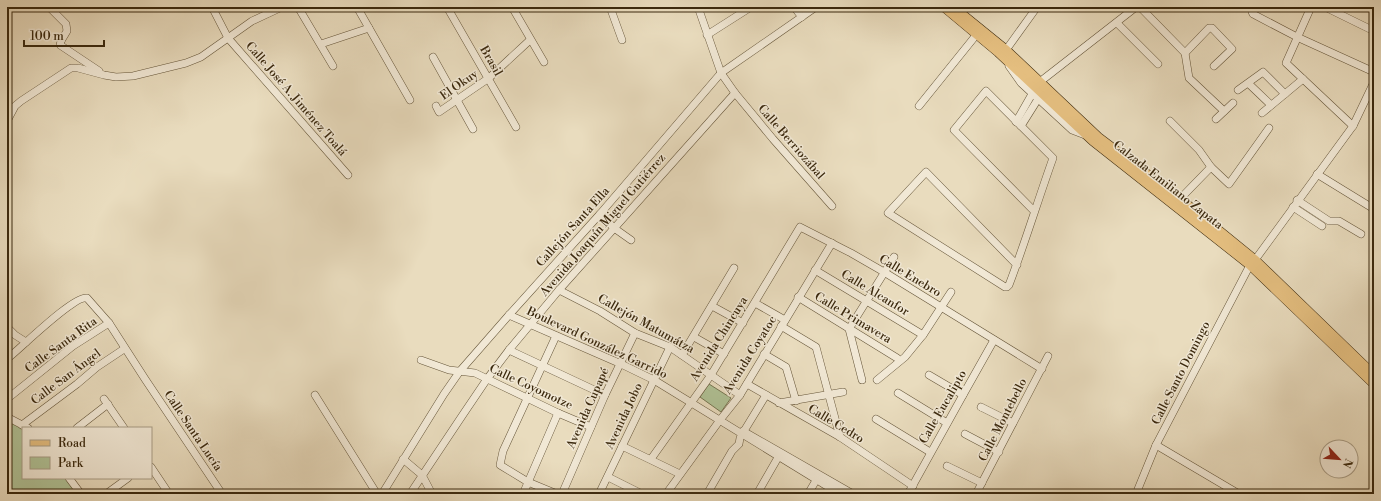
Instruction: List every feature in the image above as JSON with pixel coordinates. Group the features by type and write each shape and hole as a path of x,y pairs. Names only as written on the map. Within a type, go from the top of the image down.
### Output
{"main road":[{"name":"Calzada Emiliano Zapata","path":"944,7 977,34 1041,81 1098,137 1252,262 1374,384"},
{"name":"Calzada Emiliano Zapata","path":"954,7 1002,51 1087,136 1177,202"},
{"name":"Calzada Emiliano Zapata","path":"1292,301 1374,375"}],"street":[{"path":"49,7 66,24 67,31 60,45 104,75"},
{"name":"Calle José A. Jiménez Toalá","path":"212,7 228,38 348,175"},
{"path":"7,120 15,106 21,101 71,68 78,68 104,75 133,76 186,62 201,57 252,21 282,7"},
{"path":"298,7 333,66"},
{"path":"357,7 410,100"},
{"name":"Brasil","path":"447,7 516,127"},
{"path":"512,7 544,62"},
{"path":"610,7 622,40"},
{"name":"Calle Berriozábal","path":"698,7 721,73 735,93 832,206"},
{"path":"707,35 751,7"},
{"path":"794,7 802,16"},
{"name":"Callejón Santa Ella","path":"382,494 460,371 600,214 721,73 816,7"},
{"path":"1037,7 1002,51 1021,83 1072,130 1087,136"},
{"path":"1041,81 1136,7"},
{"path":"1140,7 1186,53 1189,78 1224,111"},
{"path":"1255,7 1252,12 1253,14 1298,37 1374,72"},
{"path":"1311,7 1286,63 1354,126"},
{"path":"1325,7 1374,31"},
{"path":"1117,23 1158,64"},
{"path":"321,44 369,28"},
{"path":"1186,53 1209,28 1212,28 1232,49 1214,66"},
{"path":"919,106 977,34"},
{"name":"El Okuy","path":"436,106 440,112 489,78 530,40"},
{"path":"433,57 456,101 473,129"},
{"path":"1238,90 1249,84 1263,72 1285,94"},
{"path":"1262,113 1303,79"},
{"name":"Calle Santo Domingo","path":"1136,494 1156,445 1252,262 1354,126 1374,82"},
{"path":"1249,84 1271,106"},
{"path":"1017,265 926,172 888,214 1005,287 1009,285 1017,265 1053,158 986,91 954,130 1034,211"},
{"name":"Avenida Joaquín Miguel Gutiérrez","path":"410,494 487,379 509,350 559,290 735,93"},
{"path":"1019,124 1035,96"},
{"path":"1216,119 1233,103"},
{"path":"1170,121 1199,150 1210,167 1229,184 1269,128"},
{"path":"1177,202 1210,167"},
{"path":"1318,174 1374,209"},
{"path":"1295,204 1322,226"},
{"path":"1295,204 1329,221 1339,221 1361,234"},
{"path":"600,214 614,228 631,240"},
{"name":"Calle Enebro","path":"800,227 884,272 1042,369"},
{"name":"Avenida Chincuya","path":"651,459 711,375 800,227"},
{"name":"Avenida Coyatoc","path":"666,494 747,384 798,297 832,243"},
{"path":"862,380 850,329 866,300 894,257"},
{"path":"682,355 734,268"},
{"name":"Calle Alcanfor","path":"815,270 923,335"},
{"name":"Callejón Matumátza","path":"559,290 600,311 635,333 670,347 740,394"},
{"path":"877,380 906,357 942,308 951,292"},
{"name":"Calle Santa Lucía","path":"26,342 58,315 84,297 92,302 109,323 124,349 222,494"},
{"name":"Calle Primavera","path":"798,297 897,358"},
{"path":"755,303 816,346 840,437"},
{"path":"712,306 743,323"},
{"name":"Boulevard González Garrido","path":"509,315 654,380 740,433 780,454 818,477 853,494"},
{"name":"Calle Santa Rita","path":"7,399 73,346 109,323"},
{"path":"7,327 15,335 26,342 7,359"},
{"name":"Avenida Cupapé","path":"562,494 619,363 635,333"},
{"path":"556,336 503,451 500,465 528,482 557,494"},
{"path":"694,336 724,354"},
{"name":"Calle Eucalipto","path":"908,494 930,452 994,340"},
{"name":"Avenida Jobo","path":"599,494 670,347"},
{"name":"Calle San Ángel","path":"25,426 97,367 124,349"},
{"path":"509,350 605,395"},
{"path":"764,354 786,367 796,401"},
{"name":"Calle Montebello","path":"976,494 1048,356"},
{"name":"Calle Coyomotze","path":"421,360 449,370 476,373 558,413 591,427"},
{"path":"929,375 963,395"},
{"name":"Calle Cedro","path":"747,384 840,437 913,486"},
{"path":"779,403 843,392"},
{"path":"898,393 947,424"},
{"path":"315,395 377,494"},
{"path":"707,494 732,451 733,445 740,433 766,396"},
{"path":"78,427 106,402 123,427"},
{"path":"981,407 1013,423"},
{"path":"523,494 558,413"},
{"path":"7,416 25,426"},
{"path":"876,419 930,452"},
{"path":"965,434 999,452"},
{"path":"1156,445 1238,494"},
{"path":"622,446 680,474"},
{"path":"757,494 780,454"},
{"path":"403,459 422,476 432,494"},
{"path":"947,466 982,483"},
{"path":"152,469 165,492"},
{"path":"608,477 642,494"},
{"path":"808,494 818,477"},
{"name":"Boulevard González Garrido","path":"818,477 840,494"},
{"path":"70,479 81,494"},
{"path":"106,494 127,479"}],"green space":[{"path":"709,384 731,398 721,412 700,397"},
{"path":"7,417 22,427 22,479 66,479 77,494 7,494"}]}
